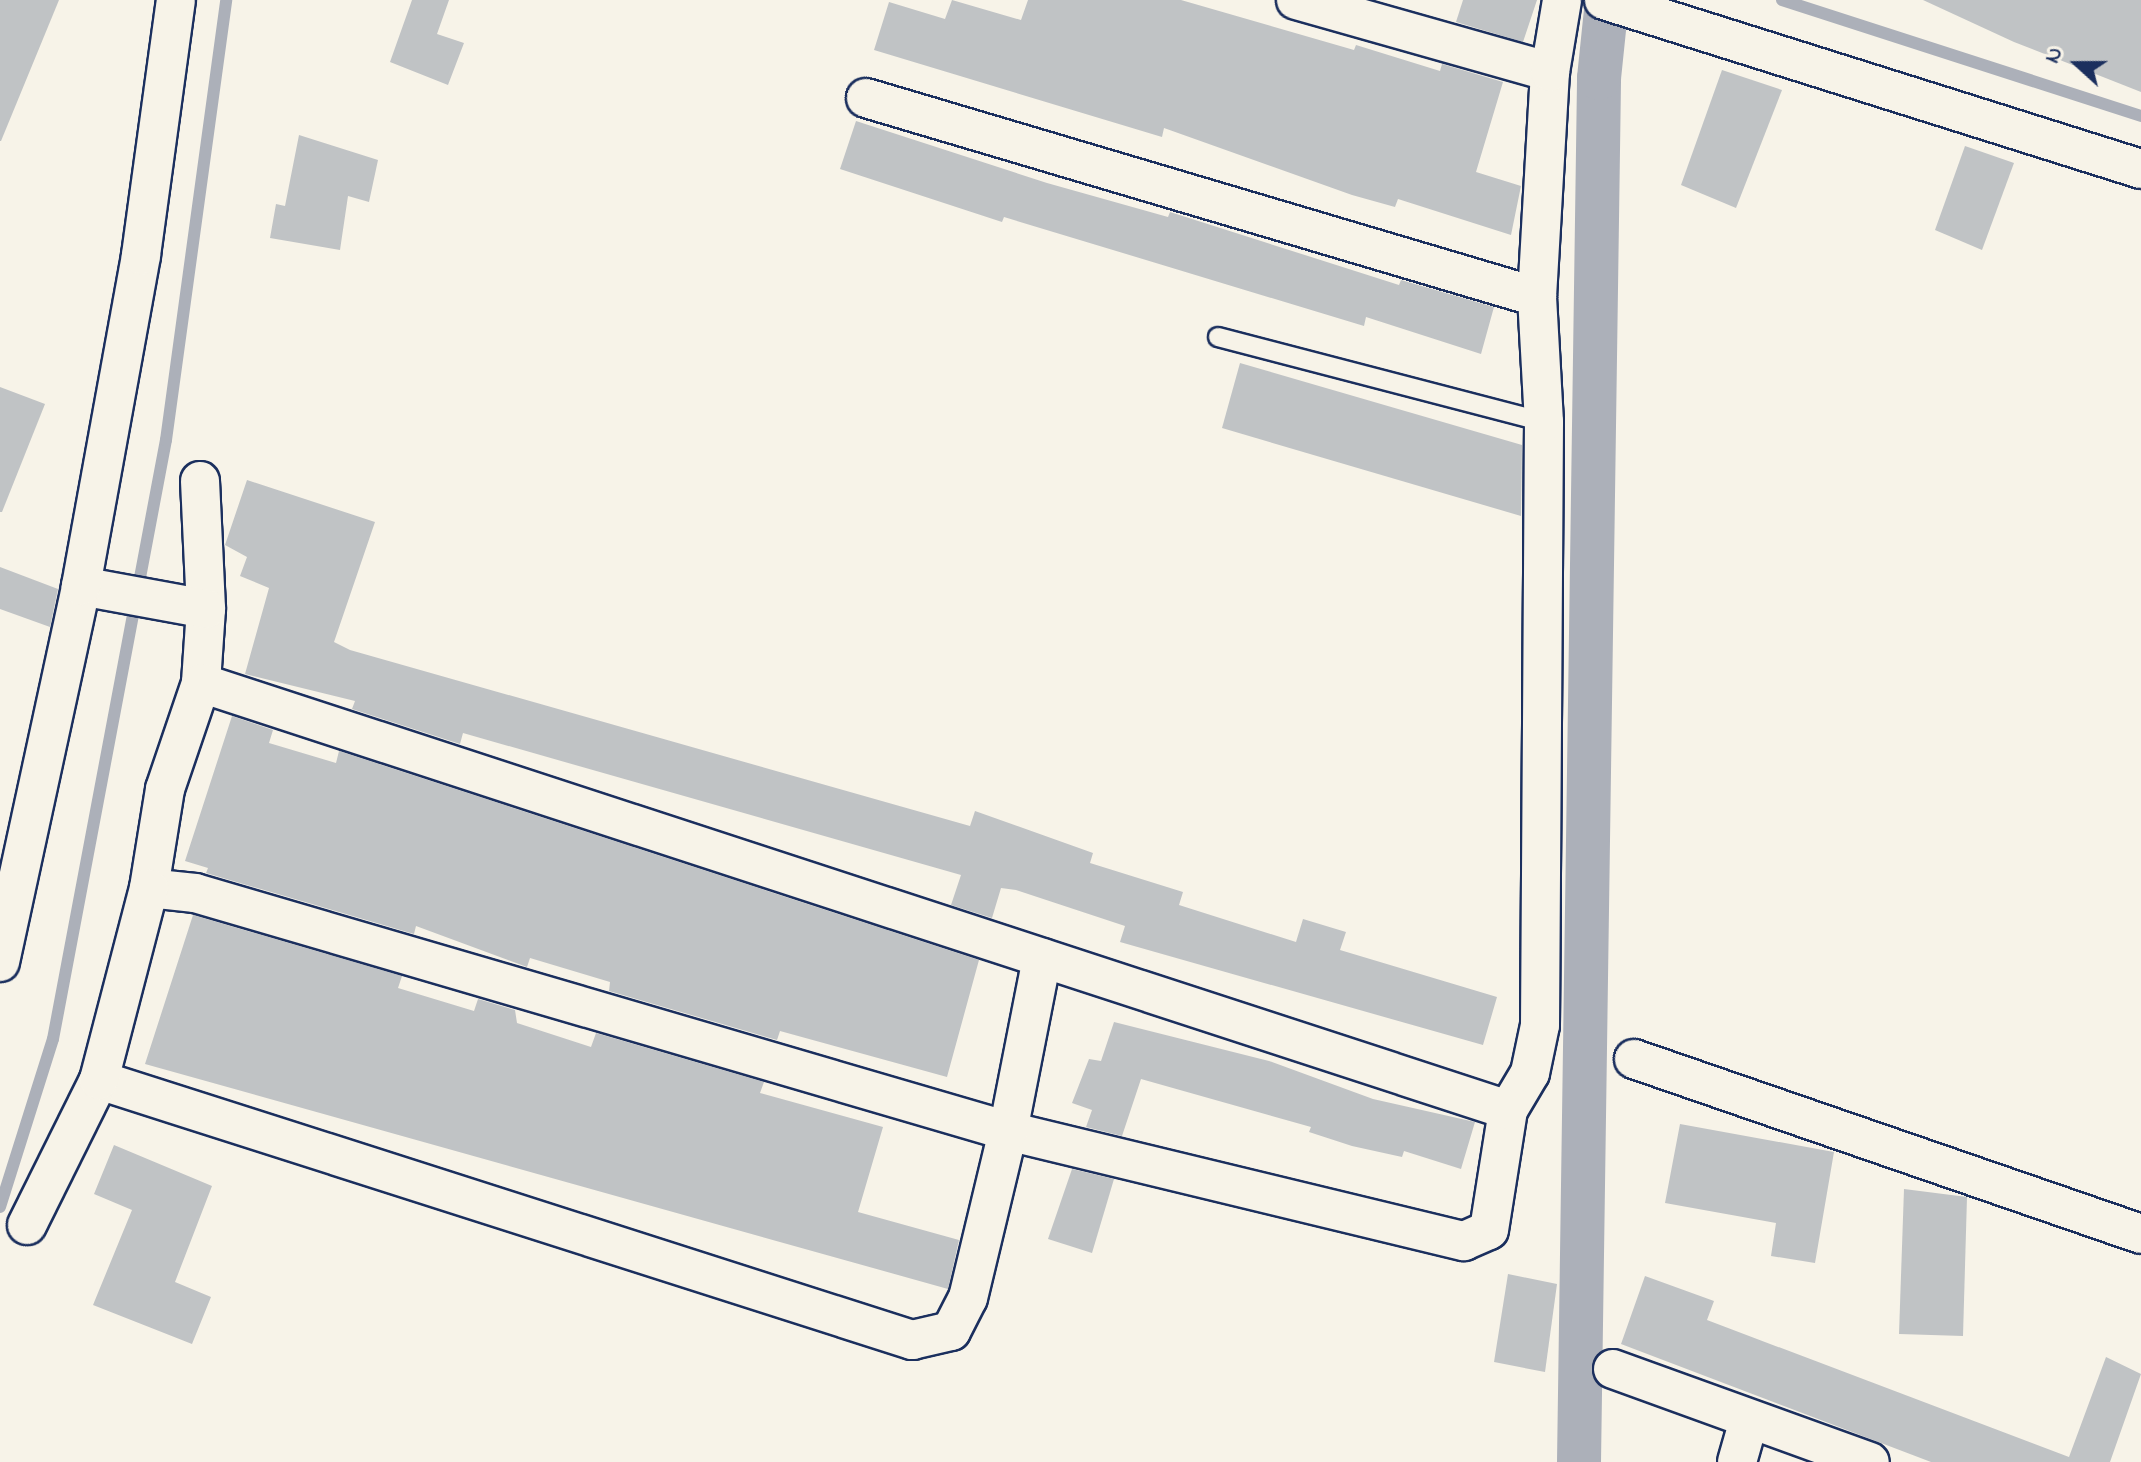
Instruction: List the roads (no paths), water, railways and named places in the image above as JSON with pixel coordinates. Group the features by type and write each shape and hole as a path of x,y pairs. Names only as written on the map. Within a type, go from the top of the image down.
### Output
{"street":[{"path":"0,962 93,589 176,0"},
{"path":"1296,0 1550,72"},
{"path":"149,888 210,897 1008,1131 1464,1241 1489,1230 1508,1110 1530,1073 1540,1025 1544,422 1537,297 1550,72 1562,0"},
{"path":"1604,0 1641,15 2141,169"},
{"path":"866,98 1537,297"},
{"path":"27,1225 99,1080 149,888 165,789 201,683 206,609 200,481"},
{"path":"93,589 206,609"},
{"path":"201,683 1508,1110"},
{"path":"99,1080 912,1340 951,1331 968,1298 1008,1131 1042,958"},
{"path":"1634,1059 2141,1234"},
{"path":"1613,1369 1870,1462"},
{"path":"1737,1462 1749,1420"}],"lane":[{"path":"1218,337 1544,422"}],"waterway":[{"path":"0,1207 53,1039 166,440 226,0"},
{"path":"1579,1462 1599,78 1607,0"},
{"path":"1782,0 2141,116"}]}
